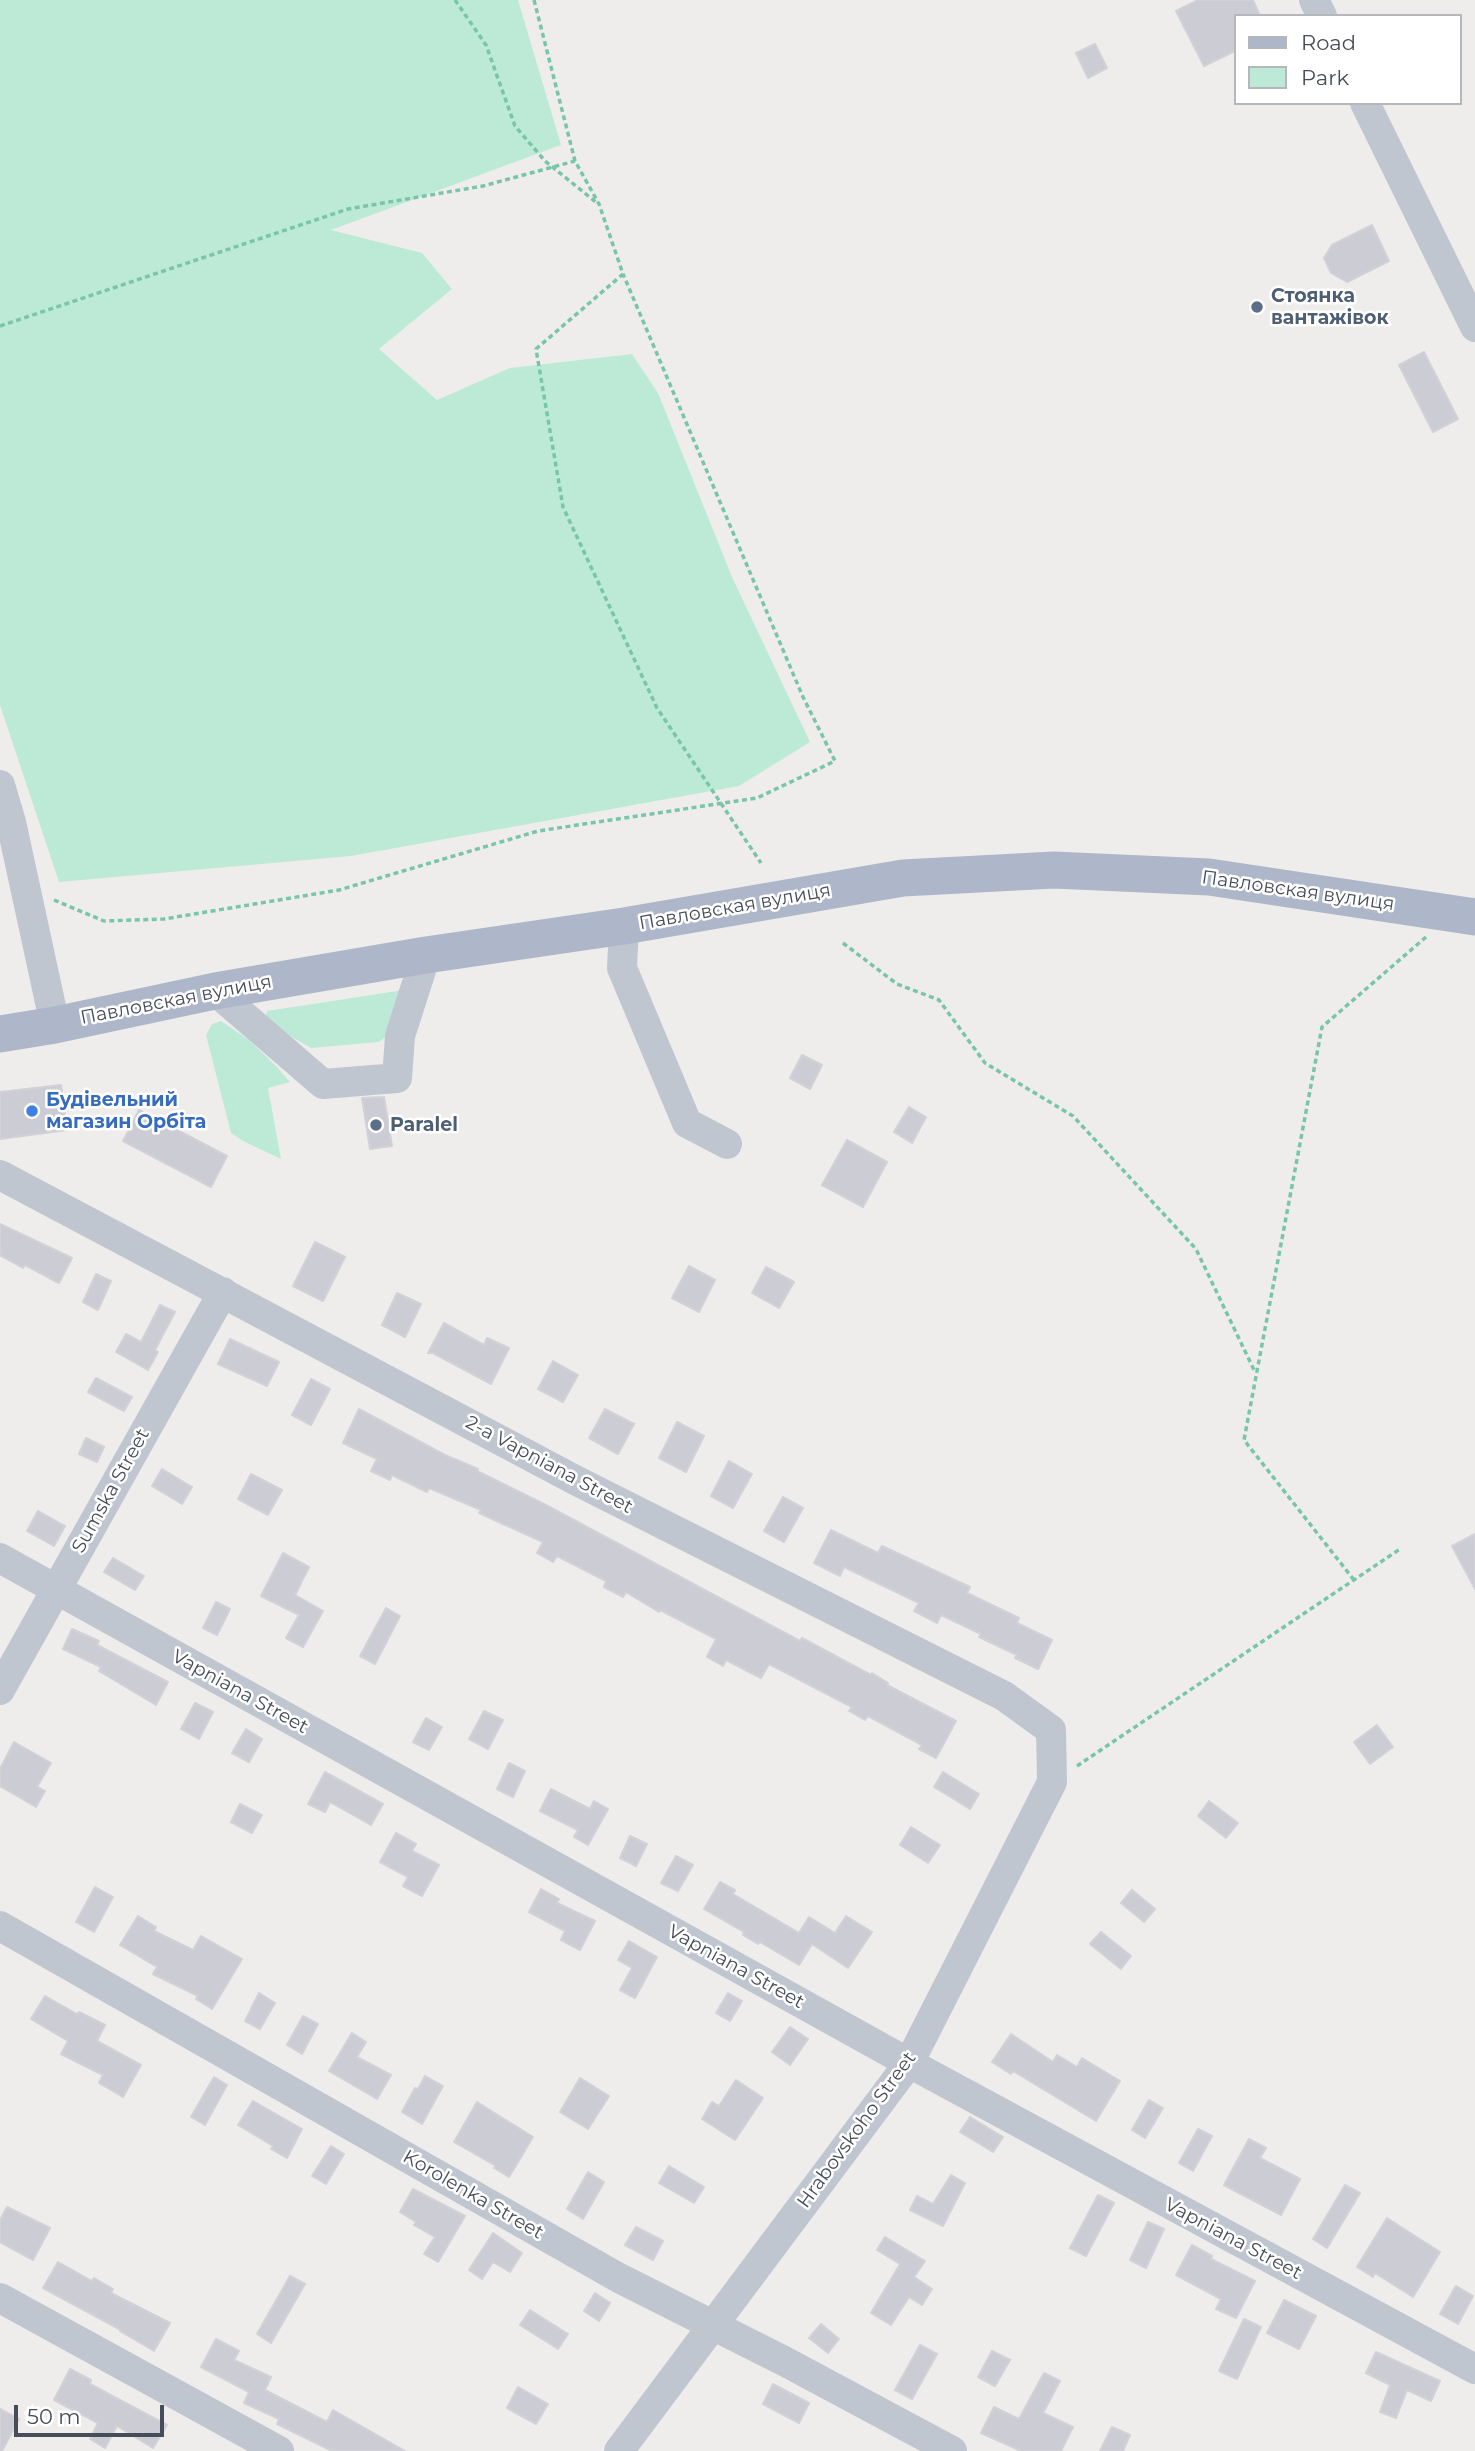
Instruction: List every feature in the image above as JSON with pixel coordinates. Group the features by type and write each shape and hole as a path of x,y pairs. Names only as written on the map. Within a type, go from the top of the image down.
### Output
{"main road":[{"name":"Павловская вулиця","path":"0,1034 215,991 426,955 624,926 903,878 1054,870 1209,877 1465,915"}],"street":[{"path":"1366,105 1475,327"},
{"path":"0,785 5,824 25,888 55,1025"},
{"path":"624,926 622,968 687,1123 727,1144"},
{"path":"215,991 323,1084 397,1078 400,1036 426,955"},
{"name":"2-a Vapniana Street","path":"0,1175 577,1481 1004,1696 1051,1730 1052,1782"},
{"name":"Sumska Street","path":"0,1690 223,1292"},
{"name":"Vapniana Street","path":"0,1558 908,2063 1475,2369"},
{"name":"Hrabovskoho Street","path":"619,2451 908,2063 1052,1782"},
{"name":"Korolenka Street","path":"0,1926 594,2264 952,2451"},
{"path":"0,2298 279,2451"}],"path":[{"path":"455,0 486,45 515,126 545,161 599,204"},
{"path":"25,888 104,921 164,919 339,890 538,831 757,799 835,761 803,696 623,274 599,204 575,161 534,0"},
{"path":"0,326 348,209 483,186 575,161"},
{"path":"623,274 536,349 563,507 657,708 761,863"},
{"path":"1354,1580 1244,1440 1322,1027 1465,915"},
{"path":"843,943 897,984 939,1000 985,1063 1073,1116 1196,1249 1256,1374"},
{"path":"1052,1782 1400,1549"}],"green space":[{"path":"0,0 518,0 561,145 331,230 422,253 452,289 379,349 437,400 510,368 632,354 658,393 732,577 810,742 739,786 351,856 59,882 0,705"},
{"path":"404,990 388,1035 379,1042 311,1048 265,1018 267,1011"},
{"path":"221,1021 249,1040 290,1082 268,1088 281,1159 231,1133 206,1035 212,1024"}],"building":[{"path":"1198,0 1253,0 1259,14 1234,14 1234,51 1204,66 1176,11"},
{"path":"1095,44 1107,68 1088,78 1076,53"},
{"path":"1372,225 1389,261 1347,282 1331,273 1324,258 1332,245"},
{"path":"1424,352 1458,419 1433,432 1399,365"},
{"path":"802,1055 822,1065 810,1089 790,1078"},
{"name":"Будівельний магазин Орбіта","path":"61,1085 67,1130 0,1139 0,1092"},
{"path":"384,1097 392,1146 370,1149 362,1098"},
{"path":"909,1107 926,1117 912,1143 894,1132"},
{"path":"139,1110 227,1156 211,1187 123,1141"},
{"path":"847,1140 887,1162 863,1207 822,1185"},
{"path":"0,1224 72,1258 59,1283 0,1255"},
{"path":"315,1242 345,1257 323,1301 293,1286"},
{"path":"689,1266 715,1280 699,1312 672,1298"},
{"path":"766,1267 794,1282 779,1308 752,1293"},
{"path":"96,1274 111,1281 98,1310 83,1302"},
{"path":"397,1293 421,1304 405,1337 382,1325"},
{"path":"160,1305 175,1312 148,1370 116,1352 126,1334 141,1342"},
{"path":"444,1323 484,1345 487,1338 509,1348 491,1384 433,1353 428,1353"},
{"path":"230,1339 279,1362 267,1386 218,1364"},
{"path":"553,1361 578,1375 563,1402 538,1389"},
{"path":"96,1378 132,1397 124,1411 88,1392"},
{"path":"311,1379 330,1389 311,1425 292,1415"},
{"path":"359,1409 445,1455 478,1469 477,1471 800,1641 802,1638 871,1675 872,1673 888,1683 887,1685 956,1721 936,1758 919,1749 922,1745 868,1716 865,1720 849,1711 852,1707 769,1664 761,1678 726,1660 723,1666 707,1657 716,1639 660,1610 659,1612 626,1592 623,1597 604,1587 606,1581 557,1556 553,1562 537,1553 543,1542 479,1513 481,1510 429,1488 427,1492 392,1475 390,1480 371,1471 377,1459 343,1443"},
{"path":"605,1409 634,1424 618,1454 589,1438"},
{"path":"677,1422 704,1436 686,1472 659,1458"},
{"path":"86,1438 104,1447 97,1462 79,1454"},
{"path":"729,1461 752,1474 733,1508 711,1496"},
{"path":"162,1469 192,1487 182,1504 152,1486"},
{"path":"251,1474 282,1490 268,1515 238,1499"},
{"path":"783,1497 803,1508 784,1542 764,1531"},
{"path":"38,1511 65,1526 54,1546 27,1531"},
{"path":"831,1530 878,1553 882,1546 970,1587 967,1593 1019,1618 1017,1623 1052,1640 1038,1669 1015,1658 1017,1655 979,1637 981,1634 941,1615 937,1623 914,1611 919,1603 844,1567 840,1576 814,1563"},
{"path":"1475,1534 1475,1589 1452,1546"},
{"path":"283,1553 309,1567 295,1595 323,1611 303,1647 286,1638 299,1615 261,1596"},
{"path":"113,1558 144,1576 135,1590 104,1572"},
{"path":"216,1602 230,1609 217,1635 203,1628"},
{"path":"386,1608 400,1616 375,1664 360,1656"},
{"path":"72,1629 99,1641 97,1645 168,1682 156,1705 99,1671 101,1667 63,1649"},
{"path":"195,1703 213,1712 199,1739 181,1729"},
{"path":"484,1711 503,1720 488,1749 469,1739"},
{"path":"426,1718 442,1727 429,1750 413,1742"},
{"path":"1377,1725 1393,1747 1370,1764 1354,1742"},
{"path":"246,1729 262,1739 249,1762 232,1753"},
{"path":"14,1742 51,1763 37,1787 45,1791 36,1807 0,1786 0,1769"},
{"path":"509,1763 525,1771 513,1797 497,1789"},
{"path":"325,1772 383,1804 371,1825 330,1802 325,1812 308,1804"},
{"path":"943,1772 979,1794 970,1809 934,1787"},
{"path":"551,1789 590,1809 594,1801 608,1809 588,1845 574,1837 578,1830 540,1811"},
{"path":"1209,1801 1238,1823 1226,1838 1198,1816"},
{"path":"240,1804 262,1815 252,1833 231,1822"},
{"path":"911,1827 940,1845 928,1863 900,1845"},
{"path":"396,1833 416,1844 412,1851 439,1865 422,1896 403,1886 408,1877 380,1862"},
{"path":"630,1836 647,1844 636,1866 620,1858"},
{"path":"676,1856 693,1865 678,1891 661,1883"},
{"path":"720,1882 735,1890 733,1894 799,1933 809,1917 835,1933 846,1916 872,1932 848,1968 812,1944 799,1965 760,1942 758,1944 743,1935 744,1932 704,1909"},
{"path":"95,1887 113,1897 94,1932 76,1922"},
{"path":"541,1889 559,1899 557,1903 595,1921 580,1950 561,1940 565,1931 529,1912"},
{"path":"1132,1890 1155,1909 1144,1922 1121,1903"},
{"path":"138,1916 156,1927 154,1931 193,1950 201,1936 242,1959 212,2009 196,1999 198,1996 153,1974 157,1967 120,1945"},
{"path":"1101,1932 1131,1956 1121,1969 1090,1944"},
{"path":"629,1941 657,1957 635,1998 620,1990 632,1968 618,1960"},
{"path":"259,1993 275,2003 260,2029 245,2021"},
{"path":"728,1993 742,2001 730,2021 716,2013"},
{"path":"45,1996 77,2014 79,2012 105,2025 97,2041 141,2065 123,2097 99,2083 103,2075 61,2054 68,2041 31,2019"},
{"path":"303,2016 318,2024 302,2054 287,2045"},
{"path":"790,2027 808,2039 790,2065 772,2052"},
{"path":"352,2033 366,2042 357,2057 391,2075 377,2099 329,2071"},
{"path":"1011,2034 1053,2062 1057,2055 1077,2067 1082,2058 1120,2081 1096,2121 1013,2071 1011,2074 992,2062"},
{"path":"425,2076 443,2086 422,2124 402,2112"},
{"path":"214,2077 227,2085 205,2125 191,2117"},
{"path":"580,2078 609,2096 588,2129 560,2112"},
{"path":"736,2080 763,2098 735,2140 702,2119 712,2102 719,2106"},
{"path":"1149,2100 1163,2108 1145,2138 1132,2130"},
{"path":"253,2101 302,2129 287,2158 271,2149 273,2146 238,2125"},
{"path":"477,2102 533,2137 509,2177 494,2168 496,2166 454,2142"},
{"path":"970,2117 1003,2137 993,2152 960,2132"},
{"path":"1198,2129 1212,2136 1193,2171 1179,2163"},
{"path":"1249,2139 1266,2148 1260,2158 1300,2179 1281,2215 1224,2185"},
{"path":"331,2146 344,2154 326,2184 312,2176"},
{"path":"669,2166 704,2187 694,2203 659,2183"},
{"path":"588,2172 604,2182 583,2219 567,2209"},
{"path":"951,2175 965,2183 943,2226 910,2210 917,2196 933,2204"},
{"path":"1345,2185 1360,2193 1327,2248 1313,2239"},
{"path":"413,2189 465,2216 438,2262 424,2254 435,2237 414,2225 416,2222 400,2212"},
{"path":"1098,2195 1114,2203 1086,2256 1070,2248"},
{"path":"7,2207 50,2228 33,2260 0,2242 0,2220"},
{"path":"1387,2218 1440,2252 1413,2297 1375,2273 1373,2277 1357,2267"},
{"path":"1148,2222 1164,2229 1146,2268 1130,2260"},
{"path":"636,2227 663,2241 653,2260 625,2245"},
{"path":"493,2233 522,2253 510,2272 493,2262 482,2279 469,2270"},
{"path":"885,2237 925,2261 914,2277 932,2289 922,2305 909,2297 891,2325 871,2313 900,2264 877,2250"},
{"path":"1192,2245 1212,2256 1211,2259 1255,2281 1236,2318 1216,2309 1221,2299 1176,2275"},
{"path":"58,2262 92,2281 94,2278 113,2289 111,2293 170,2323 154,2351 43,2288"},
{"path":"290,2276 305,2284 271,2343 257,2334"},
{"path":"1456,2286 1473,2296 1458,2324 1440,2314"},
{"path":"595,2293 610,2303 599,2321 584,2311"},
{"path":"1284,2300 1316,2316 1299,2349 1267,2333"},
{"path":"530,2310 568,2334 558,2349 520,2325"},
{"path":"1244,2319 1261,2327 1237,2379 1219,2371"},
{"path":"821,2324 839,2339 828,2353 809,2338"},
{"path":"216,2339 239,2351 234,2360 271,2377 265,2390 327,2422 333,2410 405,2451 332,2451 277,2424 279,2419 244,2403 249,2392 201,2367"},
{"path":"920,2345 937,2354 912,2399 895,2390"},
{"path":"992,2351 1010,2360 995,2386 978,2377"},
{"path":"1376,2352 1440,2381 1431,2401 1407,2390 1396,2418 1380,2412 1390,2385 1366,2373"},
{"path":"70,2369 91,2380 90,2384 167,2425 153,2448 117,2426 105,2448 90,2439 98,2423 54,2400"},
{"path":"1044,2373 1060,2381 1043,2413 1073,2427 1061,2451 1021,2451 981,2433 994,2407 1019,2419"},
{"path":"773,2384 809,2403 799,2423 763,2404"},
{"path":"518,2387 548,2404 536,2424 507,2408"},
{"path":"0,2409 19,2419 2,2451 0,2451"},
{"path":"1112,2427 1130,2435 1123,2451 1100,2451"}],"place":[{"name":"Стоянка вантажівок","path":"1257,307"},
{"name":"Будівельний магазин Орбіта","path":"32,1111"},
{"name":"Paralel","path":"376,1125"}]}
